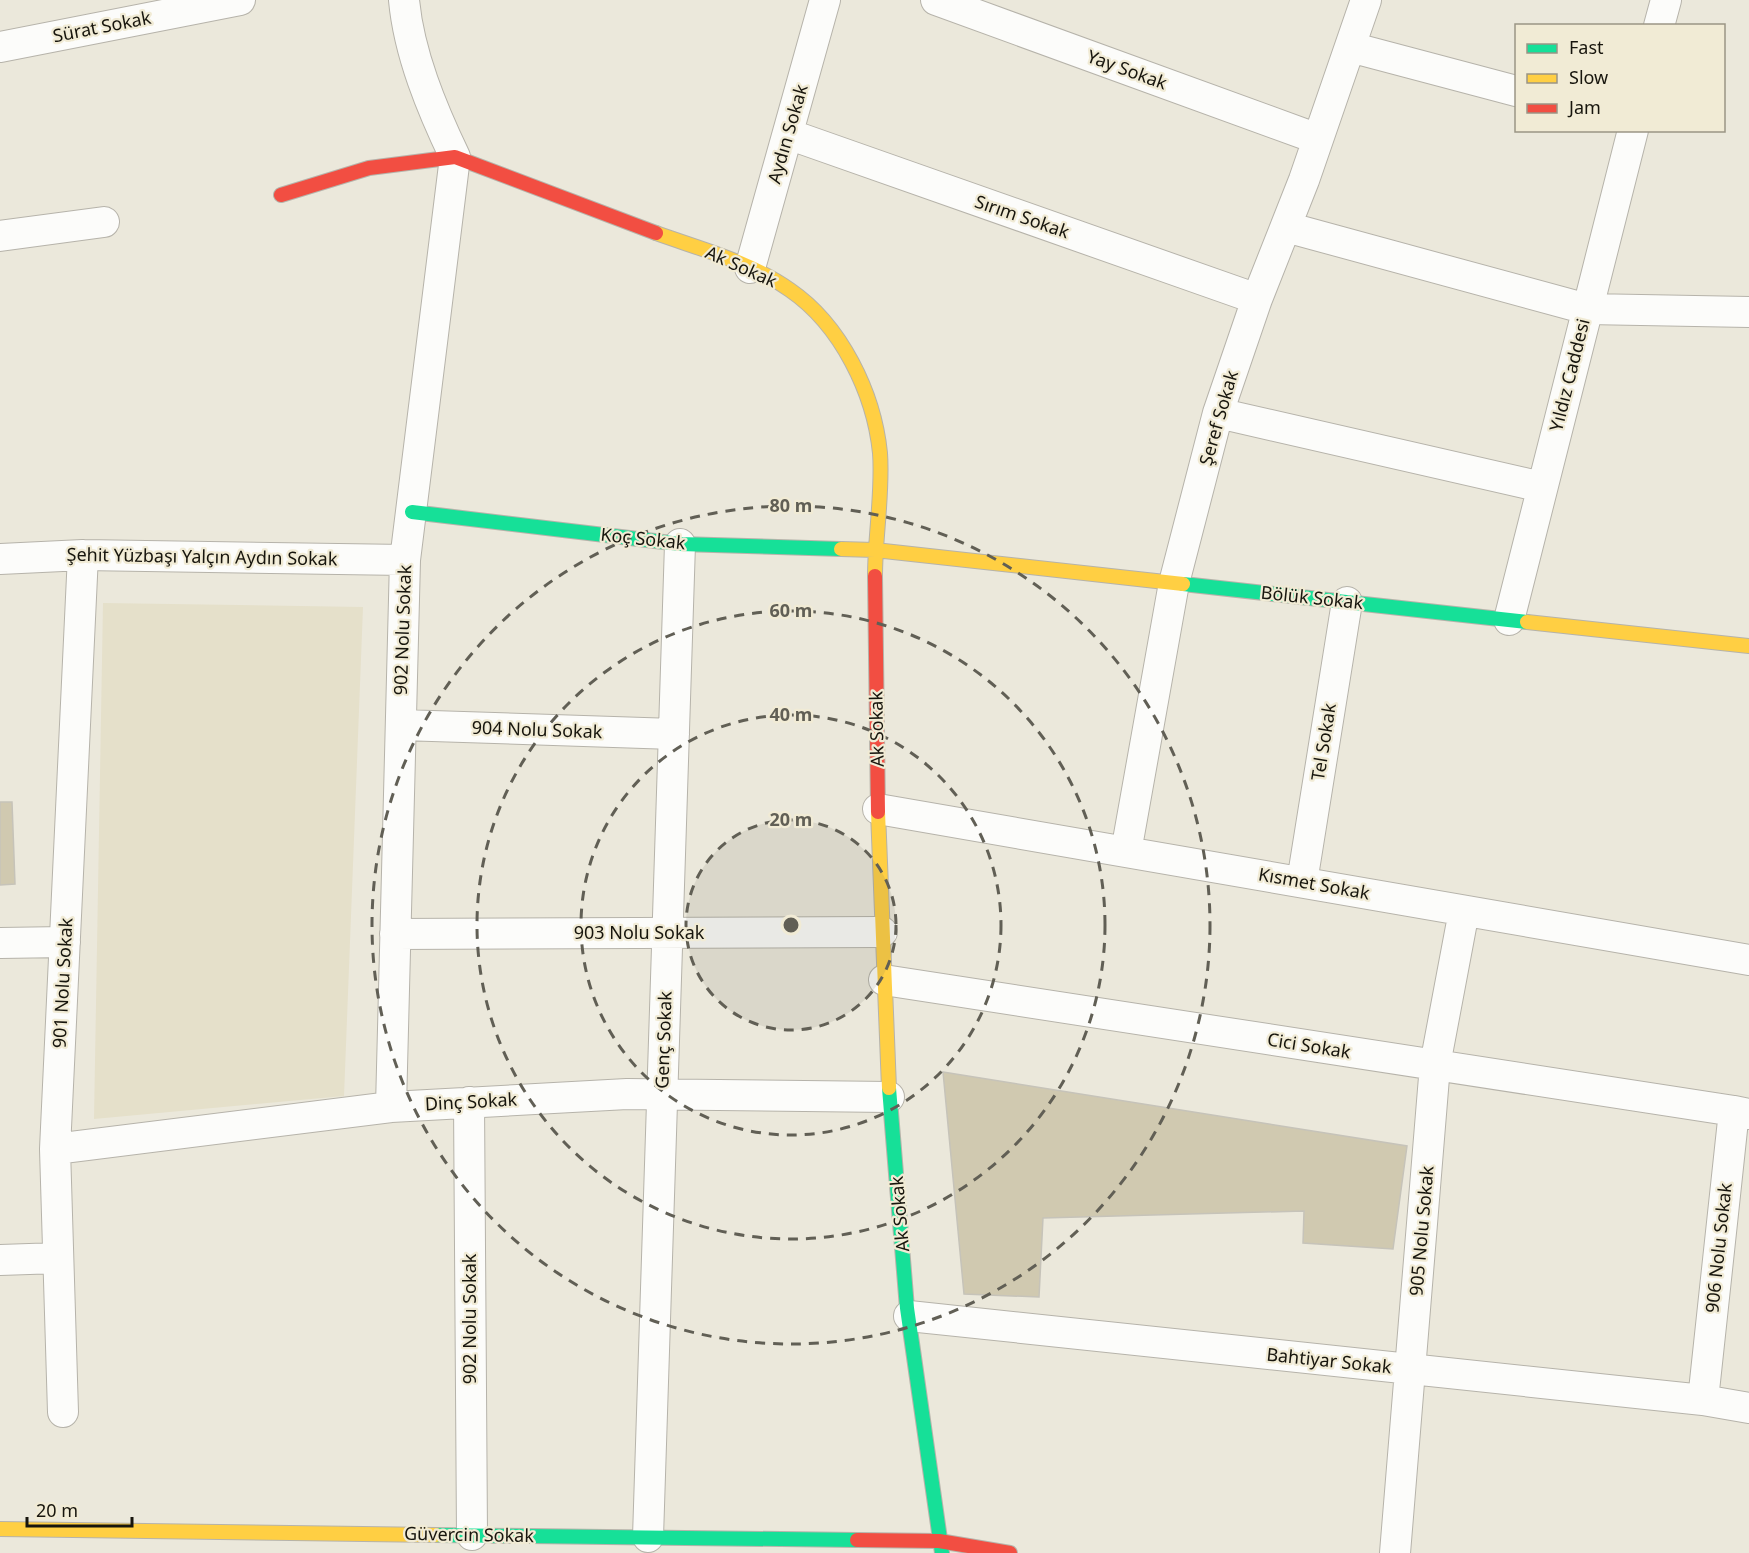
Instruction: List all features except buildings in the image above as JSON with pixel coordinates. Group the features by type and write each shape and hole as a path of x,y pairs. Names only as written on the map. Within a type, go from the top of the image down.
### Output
{"street":[{"name":"Sürat Sokak","path":"0,47 240,0"},
{"path":"281,195 369,168 455,157 439,123 415,53 404,0"},
{"name":"Aydın Sokak","path":"750,268 825,0"},
{"name":"Yay Sokak","path":"936,0 1318,139"},
{"name":"Şeref Sokak","path":"1126,852 1173,583 1218,413 1366,0"},
{"path":"1660,24 1666,0"},
{"path":"1350,47 1515,91"},
{"name":"Yıldız Caddesi","path":"1509,620 1632,132"},
{"name":"Sırım Sokak","path":"788,134 1257,299"},
{"name":"Ak Sokak","path":"455,157 750,268 791,290 833,331 859,375 874,416 880,454 875,550 878,809 889,1097 909,1316 940,1547"},
{"name":"902 Nolu Sokak","path":"391,1107 405,560 455,157"},
{"path":"0,236 104,222"},
{"path":"1286,227 1587,309 1749,312"},
{"path":"1218,413 1542,487"},
{"name":"Koç Sokak","path":"412,512 680,544 875,550"},
{"name":"Genç Sokak","path":"648,1537 680,544"},
{"name":"Bölük Sokak","path":"875,550 1749,646"},
{"name":"Şehit Yüzbaşı Yalçın Aydın Sokak","path":"0,559 83,555 405,560"},
{"name":"901 Nolu Sokak","path":"63,1412 55,1149 83,555"},
{"name":"Tel Sokak","path":"1302,882 1347,602"},
{"name":"904 Nolu Sokak","path":"401,725 674,734"},
{"name":"Kısmet Sokak","path":"878,809 1749,960"},
{"name":"905 Nolu Sokak","path":"1395,1553 1435,1065 1464,911"},
{"name":"903 Nolu Sokak","path":"395,934 882,932"},
{"path":"0,943 65,942"},
{"name":"Cici Sokak","path":"884,980 1741,1113"},
{"name":"Dinç Sokak","path":"55,1149 391,1107 469,1102 662,1094 889,1097"},
{"name":"902 Nolu Sokak","path":"469,1102 472,1535"},
{"name":"906 Nolu Sokak","path":"1703,1400 1741,1113"},
{"path":"0,1260 58,1258"},
{"name":"Bahtiyar Sokak","path":"909,1316 1703,1400 1749,1408"},
{"name":"Güvercin Sokak","path":"0,1529 648,1537 940,1547 1010,1553"}],"shaded area":[{"path":"103,603 363,607 344,1096 94,1119"}],"traffic: fast":[{"path":"412,512 680,544 841,549"},
{"path":"1183,584 1527,622"},
{"path":"889,1088 907,1308 942,1553"},
{"path":"436,1535 857,1540"}],"traffic: slow":[{"path":"656,233 725,257 775,280 808,305 839,341 862,384 877,430 880,483 875,576"},
{"path":"841,549 875,550 1183,584"},
{"path":"1527,622 1749,646"},
{"path":"878,812 889,1088"},
{"path":"0,1529 436,1535"}],"traffic: jam":[{"path":"281,195 369,168 455,157 656,233"},
{"path":"875,576 878,812"},
{"path":"857,1540 939,1541 1010,1553"}]}
